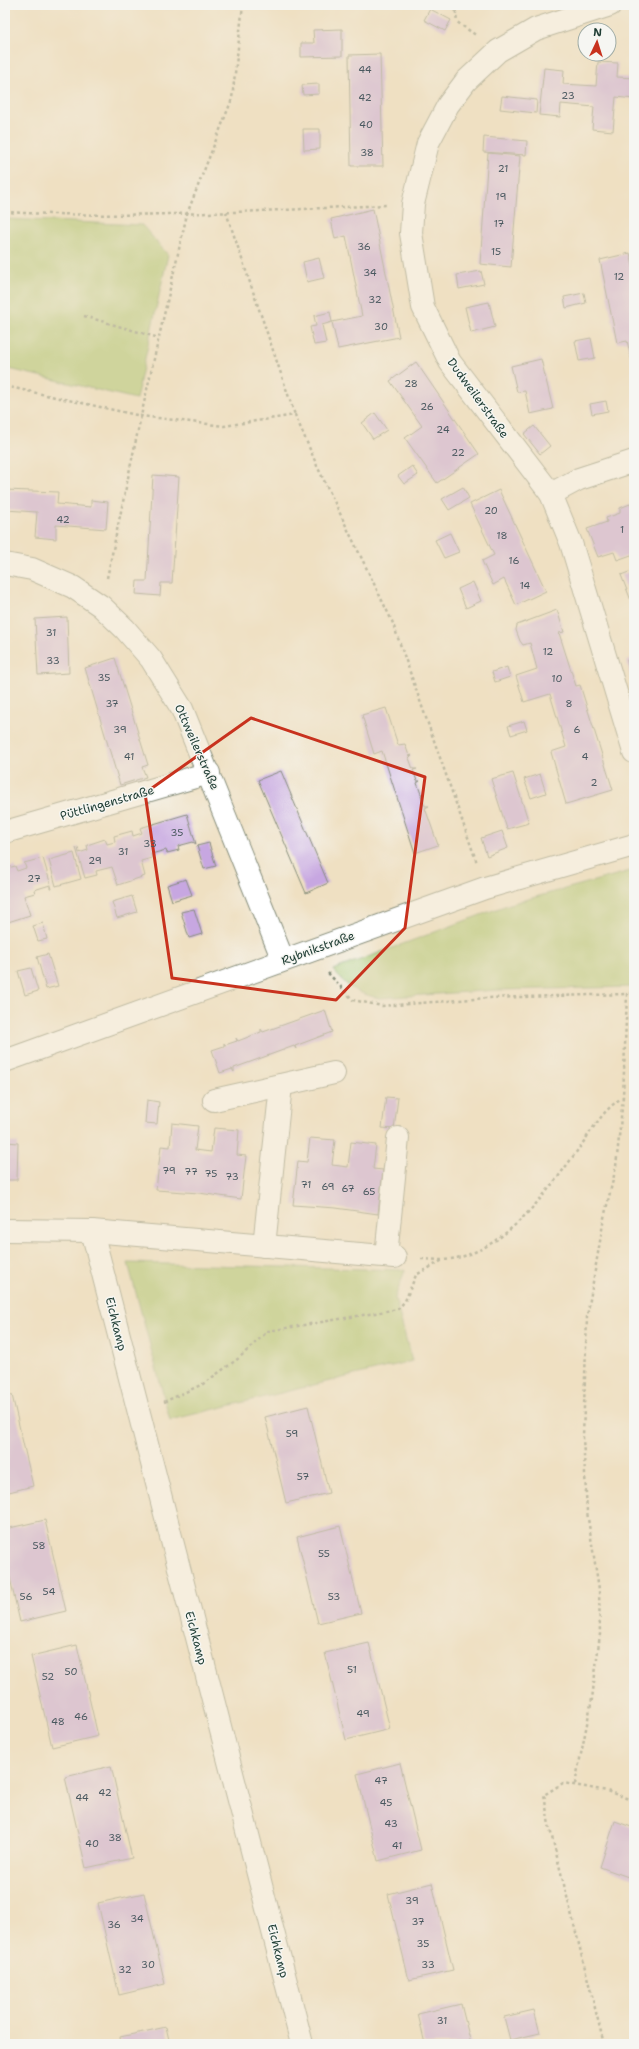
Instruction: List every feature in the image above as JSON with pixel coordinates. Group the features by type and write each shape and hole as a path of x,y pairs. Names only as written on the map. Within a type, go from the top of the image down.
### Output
{"street":[{"name":"Dudweilerstraße","path":"610,5 536,29 498,51 466,81 448,105 428,143 413,204 411,233 423,307 450,362 551,494 571,543 634,752"},
{"path":"551,494 579,479 634,461"},
{"name":"Ottweilerstraße","path":"5,564 32,569 73,587 101,606 125,629 151,659 182,709 283,960"},
{"name":"Püttlingenstraße","path":"5,832 209,773"},
{"name":"Rybnikstraße","path":"5,1061 485,888 634,845"},
{"path":"214,1100 334,1073"},
{"path":"264,1246 280,1085"},
{"path":"5,1230 92,1231 390,1257 398,1138"},
{"name":"Eichkamp","path":"92,1231 302,2044"}],"path":[{"path":"101,606 141,416 187,214 232,99 243,5"},
{"path":"455,5 457,22 498,51"},
{"path":"5,212 69,216 187,214 413,204"},
{"path":"226,212 295,415 318,468 392,621 485,888"},
{"path":"84,316 159,338"},
{"path":"5,386 141,416 224,426 295,415"},
{"path":"308,951 353,1000 382,1006 486,998 634,994"},
{"path":"575,1784 592,1699 600,1634 599,1589 587,1512 583,1437 587,1317 604,1218 616,1167 623,1097 627,994"},
{"path":"161,1403 203,1384 239,1358 268,1331 398,1309 405,1301 416,1275 443,1260 471,1253 486,1245 524,1216 556,1180 609,1106 623,1097"},
{"path":"390,1257 443,1260"},
{"path":"604,2044 549,1825 544,1796 563,1783 607,1791 634,1801"}],"highlighted area":[{"path":"251,718 425,777 405,928 336,1000 172,978 145,793"}],"green space":[{"path":"5,219 142,225 168,255 136,399 5,368"},
{"path":"634,870 634,987 497,990 379,998 353,989 333,970 510,904"},
{"path":"128,1263 405,1270 395,1298 412,1361 170,1420"}],"building":[{"path":"430,9 451,20 445,31 424,20"},
{"path":"342,29 342,56 301,57 301,43 314,43 313,30"},
{"path":"380,54 383,166 351,166 349,55"},
{"path":"598,62 618,63 617,77 634,78 634,99 616,97 613,131 592,129 594,107 561,104 560,117 539,115 544,68 564,70 563,84 596,86"},
{"path":"319,84 319,94 303,95 302,85"},
{"path":"502,96 537,100 536,113 500,109"},
{"path":"303,129 320,129 320,149 304,150"},
{"path":"484,137 527,141 526,155 483,152"},
{"path":"488,153 520,156 511,267 480,264"},
{"path":"373,209 399,337 338,349 332,322 362,316 346,236 335,239 331,219"},
{"path":"630,253 634,270 633,366 627,341 617,343 600,260"},
{"path":"319,258 324,278 307,282 303,262"},
{"path":"481,271 484,284 459,289 457,275"},
{"path":"584,293 586,303 566,308 564,297"},
{"path":"489,302 495,327 471,333 465,307"},
{"path":"330,312 332,322 322,325 326,343 314,345 310,327 316,326 314,316"},
{"path":"591,338 595,358 579,361 575,341"},
{"path":"541,359 553,409 530,414 525,391 517,392 511,366"},
{"path":"416,362 479,454 437,483 405,438 422,426 390,381"},
{"path":"606,401 608,411 592,414 590,404"},
{"path":"375,413 387,430 373,439 362,423"},
{"path":"534,426 550,446 540,454 524,434"},
{"path":"412,466 418,475 404,484 398,476"},
{"path":"153,475 179,477 172,583 161,583 160,596 136,594 137,581 147,581"},
{"path":"463,487 469,498 449,510 442,499"},
{"path":"5,490 58,492 57,504 91,507 91,500 108,502 106,529 56,525 56,539 35,537 37,512 5,510"},
{"path":"499,490 546,591 516,605 504,579 493,585 482,561 494,555 470,504"},
{"path":"630,504 632,508 634,508 634,554 617,560 614,552 598,557 587,529 607,522 606,518 620,513 620,508"},
{"path":"450,533 459,552 444,558 435,540"},
{"path":"634,570 634,602 632,603 621,575"},
{"path":"473,582 481,601 466,608 458,589"},
{"path":"557,610 564,632 559,633 576,686 580,685 613,790 566,804 551,752 566,747 550,694 524,702 516,676 537,669 530,643 523,645 520,641 516,630 517,625"},
{"path":"67,617 69,673 38,675 35,619"},
{"path":"115,658 148,765 142,767 146,777 120,785 85,668"},
{"path":"634,658 634,684 632,685 627,660"},
{"path":"507,667 510,677 495,682 492,672"},
{"path":"386,708 398,745 405,744 409,756 412,755 409,758 413,769 417,769 413,770 417,781 420,781 417,783 421,794 424,794 421,795 425,806 429,806 425,808 438,845 415,853 382,751 374,754 362,715"},
{"path":"524,721 527,730 511,735 508,726"},
{"path":"281,771 328,883 306,893 258,780"},
{"path":"513,773 529,823 507,829 491,779"},
{"path":"540,774 546,793 531,798 524,779"},
{"path":"187,814 196,844 193,842 178,846 179,850 167,853 166,850 151,854 152,858 141,861 145,876 118,885 112,867 96,871 97,875 85,878 76,848 78,847 79,853 88,850 87,845 105,839 107,844 115,842 114,836 132,831 133,836 142,833 140,828"},
{"path":"502,831 508,848 487,856 481,838"},
{"path":"209,843 216,866 204,869 197,846"},
{"path":"74,853 81,879 56,886 49,860"},
{"path":"43,858 52,889 50,889 50,885 34,890 35,893 24,896 30,915 5,923 5,869 15,866 17,871 26,868 24,863"},
{"path":"186,879 192,895 172,901 167,885"},
{"path":"132,896 137,912 117,918 112,902"},
{"path":"194,909 202,934 189,938 181,912"},
{"path":"43,923 47,939 38,941 33,926"},
{"path":"48,954 58,986 46,989 37,957"},
{"path":"31,968 38,991 25,995 18,971"},
{"path":"325,1010 332,1032 295,1046 296,1049 294,1046 234,1068 234,1072 232,1069 220,1073 212,1050 224,1046 224,1043 225,1045 237,1041 236,1038 238,1041 261,1032 261,1029 263,1032"},
{"path":"386,1097 398,1098 394,1129 382,1128"},
{"path":"147,1100 159,1102 157,1124 145,1123"},
{"path":"172,1123 198,1126 195,1150 211,1152 214,1128 239,1130 237,1155 246,1156 241,1199 199,1193 156,1190 161,1146 170,1147"},
{"path":"5,1133 8,1134 7,1142 18,1143 17,1180 5,1180"},
{"path":"310,1138 335,1140 332,1165 348,1167 351,1142 376,1145 373,1169 383,1170 378,1214 336,1208 293,1205 298,1161 307,1162"},
{"path":"12,1395 33,1486 5,1493 5,1396"},
{"path":"308,1406 329,1493 286,1503 265,1417"},
{"path":"45,1520 66,1611 20,1622 5,1556 5,1529"},
{"path":"340,1526 361,1613 318,1623 297,1537"},
{"path":"369,1643 390,1729 346,1740 325,1653"},
{"path":"77,1645 98,1736 52,1747 31,1656"},
{"path":"400,1763 421,1850 378,1861 357,1774"},
{"path":"111,1766 132,1858 86,1868 65,1777"},
{"path":"615,1821 634,1828 634,1879 600,1867"},
{"path":"432,1883 453,1970 409,1980 388,1894"},
{"path":"144,1893 165,1984 119,1995 98,1903"},
{"path":"461,2004 471,2044 425,2044 418,2014"},
{"path":"534,2010 540,2033 510,2040 504,2017"},
{"path":"166,2027 170,2044 121,2044 120,2037"}]}
